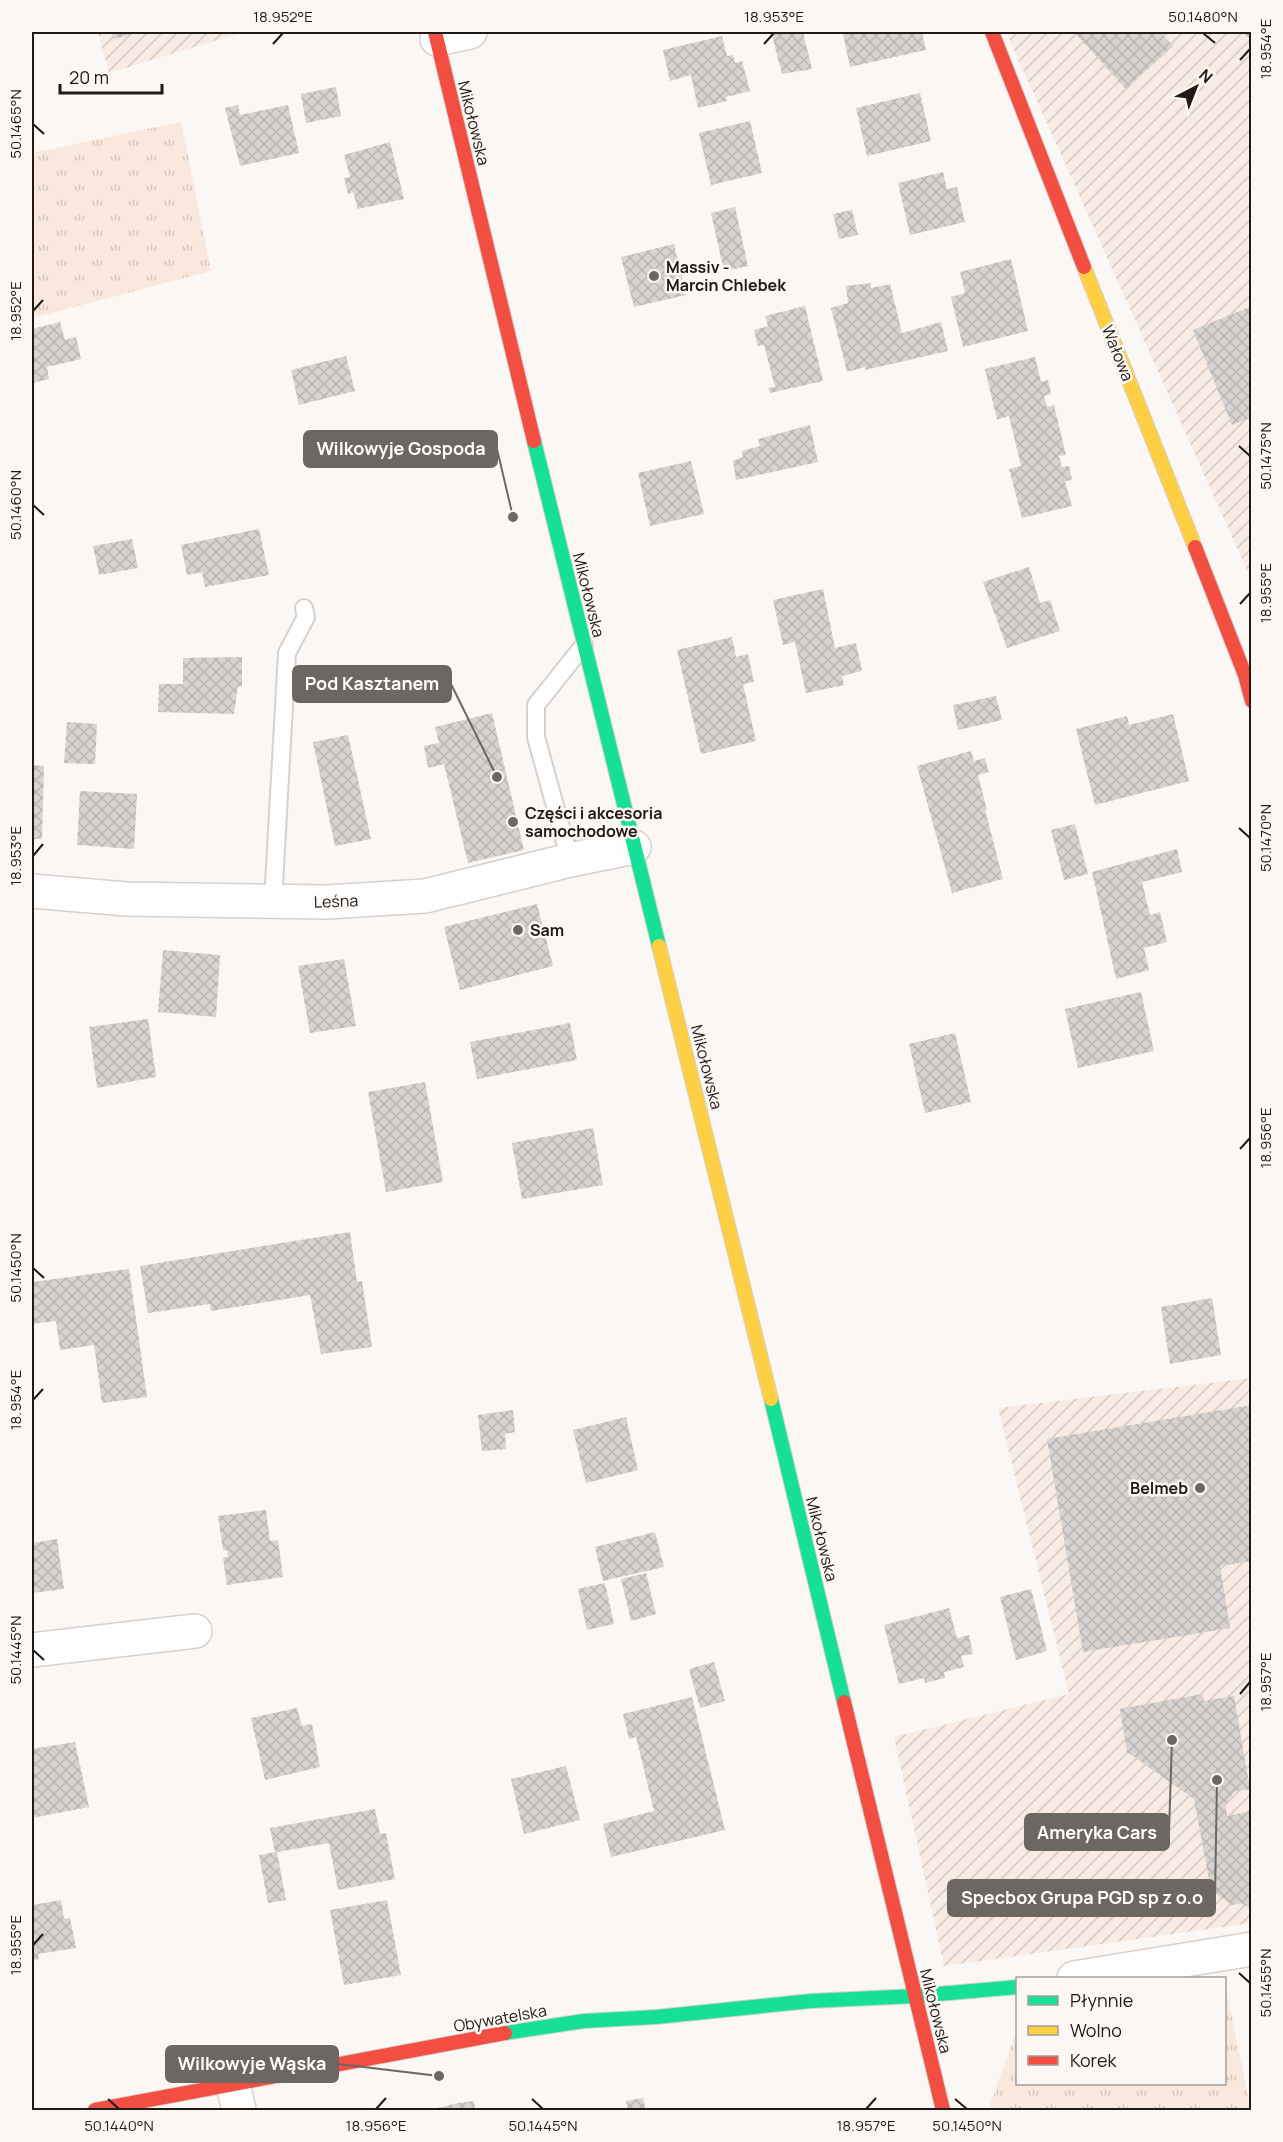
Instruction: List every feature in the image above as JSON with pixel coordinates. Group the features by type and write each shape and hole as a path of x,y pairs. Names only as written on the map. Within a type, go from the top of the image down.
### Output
{"main road":[{"name":"Wałowa","path":"992,32 1248,674 1251,701"},
{"name":"Mikołowska","path":"436,35 584,645 724,1204 943,2110"},
{"name":"Obywatelska","path":"95,2110 236,2098 527,2029 561,2024 656,2018 810,2001 1016,1988"}],"street":[{"path":"436,35 470,32"},
{"name":"Leśna","path":"32,891 126,899 327,903 425,896 570,860 634,847"},
{"path":"32,1650 195,1631"},
{"path":"1080,1977 1251,1949"}],"lane":[{"path":"273,902 287,653 306,617 304,608"},
{"path":"570,860 536,737 536,705 584,645"}],"shaded area":[{"path":"98,32 244,32 109,73"},
{"path":"1006,32 1251,32 1251,579"},
{"path":"1251,1378 1251,1923 944,1966 894,1737 1069,1694 998,1408"}],"green space":[{"path":"181,122 211,271 32,318 32,153"},
{"path":"1226,1990 1251,2110 991,2110 990,2105 1016,2032 1016,2085 1226,2085"}],"building":[{"path":"112,32 142,32 113,39"},
{"path":"771,32 803,32 812,69 782,74"},
{"path":"922,32 926,50 850,67 843,34"},
{"path":"1074,32 1160,32 1173,46 1126,89"},
{"path":"1243,32 1252,32 1252,41"},
{"path":"722,36 727,56 733,55 735,63 742,61 750,91 726,97 727,101 698,108 691,75 670,81 663,50"},
{"path":"336,87 341,116 306,123 301,94"},
{"path":"920,93 931,141 867,156 856,108"},
{"path":"238,105 240,115 288,105 299,153 240,166 225,108"},
{"path":"750,121 762,173 711,185 699,133"},
{"path":"390,142 404,199 358,209 353,192 348,194 344,178 350,177 344,155"},
{"path":"943,172 947,189 957,187 965,222 910,235 898,183"},
{"path":"735,207 748,266 724,271 711,213"},
{"path":"852,210 858,235 839,239 833,214"},
{"name":"Massiv - Marcin Chlebek","path":"674,244 686,295 634,307 621,257"},
{"path":"1011,259 1028,331 963,347 951,297 965,293 960,272"},
{"path":"871,283 871,288 890,284 902,333 941,322 948,351 847,372 831,308 848,303 846,286"},
{"path":"805,306 823,381 770,393 768,388 775,387 764,345 758,346 754,330 768,326 765,316"},
{"path":"1252,306 1252,417 1232,425 1193,330"},
{"path":"60,322 65,340 76,337 81,359 47,367 49,379 32,383 32,329"},
{"path":"346,356 355,391 299,405 291,370"},
{"path":"1035,357 1041,382 1048,380 1051,394 1044,396 1047,407 1054,405 1066,455 1059,456 1062,467 1069,466 1072,480 1065,481 1072,506 1022,518 1009,469 1021,466 1009,416 997,420 985,369"},
{"path":"810,425 818,462 736,480 733,461 743,457 742,451 760,446 758,439"},
{"path":"691,461 704,514 650,526 638,473"},
{"path":"259,529 269,575 205,587 202,572 187,575 181,545"},
{"path":"132,539 138,568 99,575 93,546"},
{"path":"1029,567 1040,603 1050,600 1060,631 1007,648 983,582"},
{"path":"823,589 835,648 856,643 862,671 842,676 844,685 806,693 795,642 783,645 773,600"},
{"path":"732,637 736,657 748,654 754,682 743,684 756,741 701,754 677,650"},
{"path":"242,657 242,686 238,686 234,714 158,712 159,684 183,684 183,658"},
{"path":"996,696 1002,720 958,730 953,705"},
{"path":"492,713 524,850 468,863 444,764 428,768 424,746 439,743 435,727"},
{"path":"1173,714 1189,781 1095,805 1076,729 1127,716 1129,725"},
{"path":"67,722 97,724 95,764 64,763"},
{"path":"348,735 371,839 335,846 313,742"},
{"path":"971,751 974,761 985,758 989,772 978,775 1003,879 952,893 917,766"},
{"path":"32,765 44,766 42,839 32,839"},
{"path":"80,791 137,794 134,849 77,845"},
{"path":"1075,824 1088,874 1064,880 1051,830"},
{"path":"1177,849 1182,872 1142,882 1150,915 1160,912 1167,942 1144,948 1149,970 1116,979 1092,872"},
{"path":"537,904 553,966 460,990 444,927"},
{"path":"163,950 220,955 216,1017 158,1012"},
{"path":"344,959 356,1026 310,1033 298,966"},
{"path":"1141,992 1154,1051 1078,1068 1065,1009"},
{"path":"148,1019 156,1077 97,1088 89,1027"},
{"path":"570,1023 577,1060 477,1079 470,1042"},
{"path":"955,1033 971,1102 925,1113 909,1044"},
{"path":"425,1082 443,1182 386,1192 368,1092"},
{"path":"593,1128 603,1185 522,1199 512,1143"},
{"path":"350,1232 357,1282 362,1281 372,1347 321,1354 310,1295 211,1311 210,1304 148,1313 140,1266"},
{"path":"129,1269 147,1397 102,1403 94,1345 60,1350 56,1321 32,1324 32,1282"},
{"path":"1212,1298 1221,1355 1170,1364 1161,1307"},
{"path":"1252,1405 1252,1561 1220,1566 1230,1628 1083,1652 1047,1439"},
{"path":"513,1410 515,1432 505,1434 506,1449 482,1451 478,1415"},
{"path":"626,1417 638,1470 586,1483 573,1430"},
{"path":"266,1510 270,1541 278,1540 283,1577 227,1585 223,1558 228,1557 227,1550 223,1550 218,1516"},
{"path":"655,1532 664,1567 603,1581 595,1547"},
{"path":"57,1539 64,1589 32,1593 32,1543"},
{"path":"646,1573 656,1614 631,1621 621,1579"},
{"path":"605,1583 614,1624 587,1630 578,1589"},
{"path":"1031,1589 1047,1651 1016,1660 1000,1597"},
{"path":"949,1608 957,1638 969,1635 973,1654 961,1656 964,1667 944,1672 945,1678 925,1683 924,1678 899,1684 884,1625"},
{"path":"714,1662 725,1701 700,1708 689,1669"},
{"path":"1202,1694 1204,1701 1234,1696 1250,1789 1234,1792 1225,1805 1227,1816 1252,1811 1252,1909 1241,1903 1232,1905 1211,1890 1194,1799 1127,1752 1120,1709"},
{"path":"692,1697 725,1830 611,1857 603,1824 654,1811 636,1737 629,1739 623,1714"},
{"path":"297,1708 302,1726 312,1724 320,1767 265,1780 251,1718"},
{"path":"75,1742 89,1807 32,1818 32,1749"},
{"path":"566,1766 580,1820 524,1834 511,1779"},
{"path":"375,1809 380,1834 386,1833 395,1879 338,1890 329,1843 277,1852 286,1900 268,1903 259,1855 275,1852 270,1828"},
{"path":"61,1900 64,1919 70,1918 76,1948 38,1954 39,1959 32,1961 32,1905"},
{"path":"387,1900 401,1975 344,1985 330,1910"},
{"path":"643,2098 646,2110 628,2110 626,2101"},
{"path":"474,2101 475,2110 429,2110 458,2103"}],"traffic: fast":[{"path":"534,441 659,946"},
{"path":"771,1399 844,1702"},
{"path":"505,2033 584,2021 656,2017 811,2001 915,1996 1016,1987"}],"traffic: slow":[{"path":"1084,267 1195,547"},
{"path":"659,946 771,1399"}],"traffic: jam":[{"path":"435,32 534,441"},
{"path":"992,32 1084,267"},
{"path":"1195,547 1245,675 1252,701"},
{"path":"844,1702 943,2110"},
{"path":"95,2110 505,2033"}],"place":[{"name":"Massiv - Marcin Chlebek","path":"654,276"},
{"name":"Wilkowyje Gospoda","path":"513,517"},
{"name":"Pod Kasztanem","path":"497,777"},
{"name":"Części i akcesoria samochodowe","path":"513,822"},
{"name":"Sam","path":"518,930"},
{"name":"Belmeb","path":"1200,1488"},
{"name":"Ameryka Cars","path":"1172,1740"},
{"name":"Specbox Grupa PGD sp z o.o","path":"1217,1780"},
{"name":"Wilkowyje Wąska","path":"439,2076"}]}
